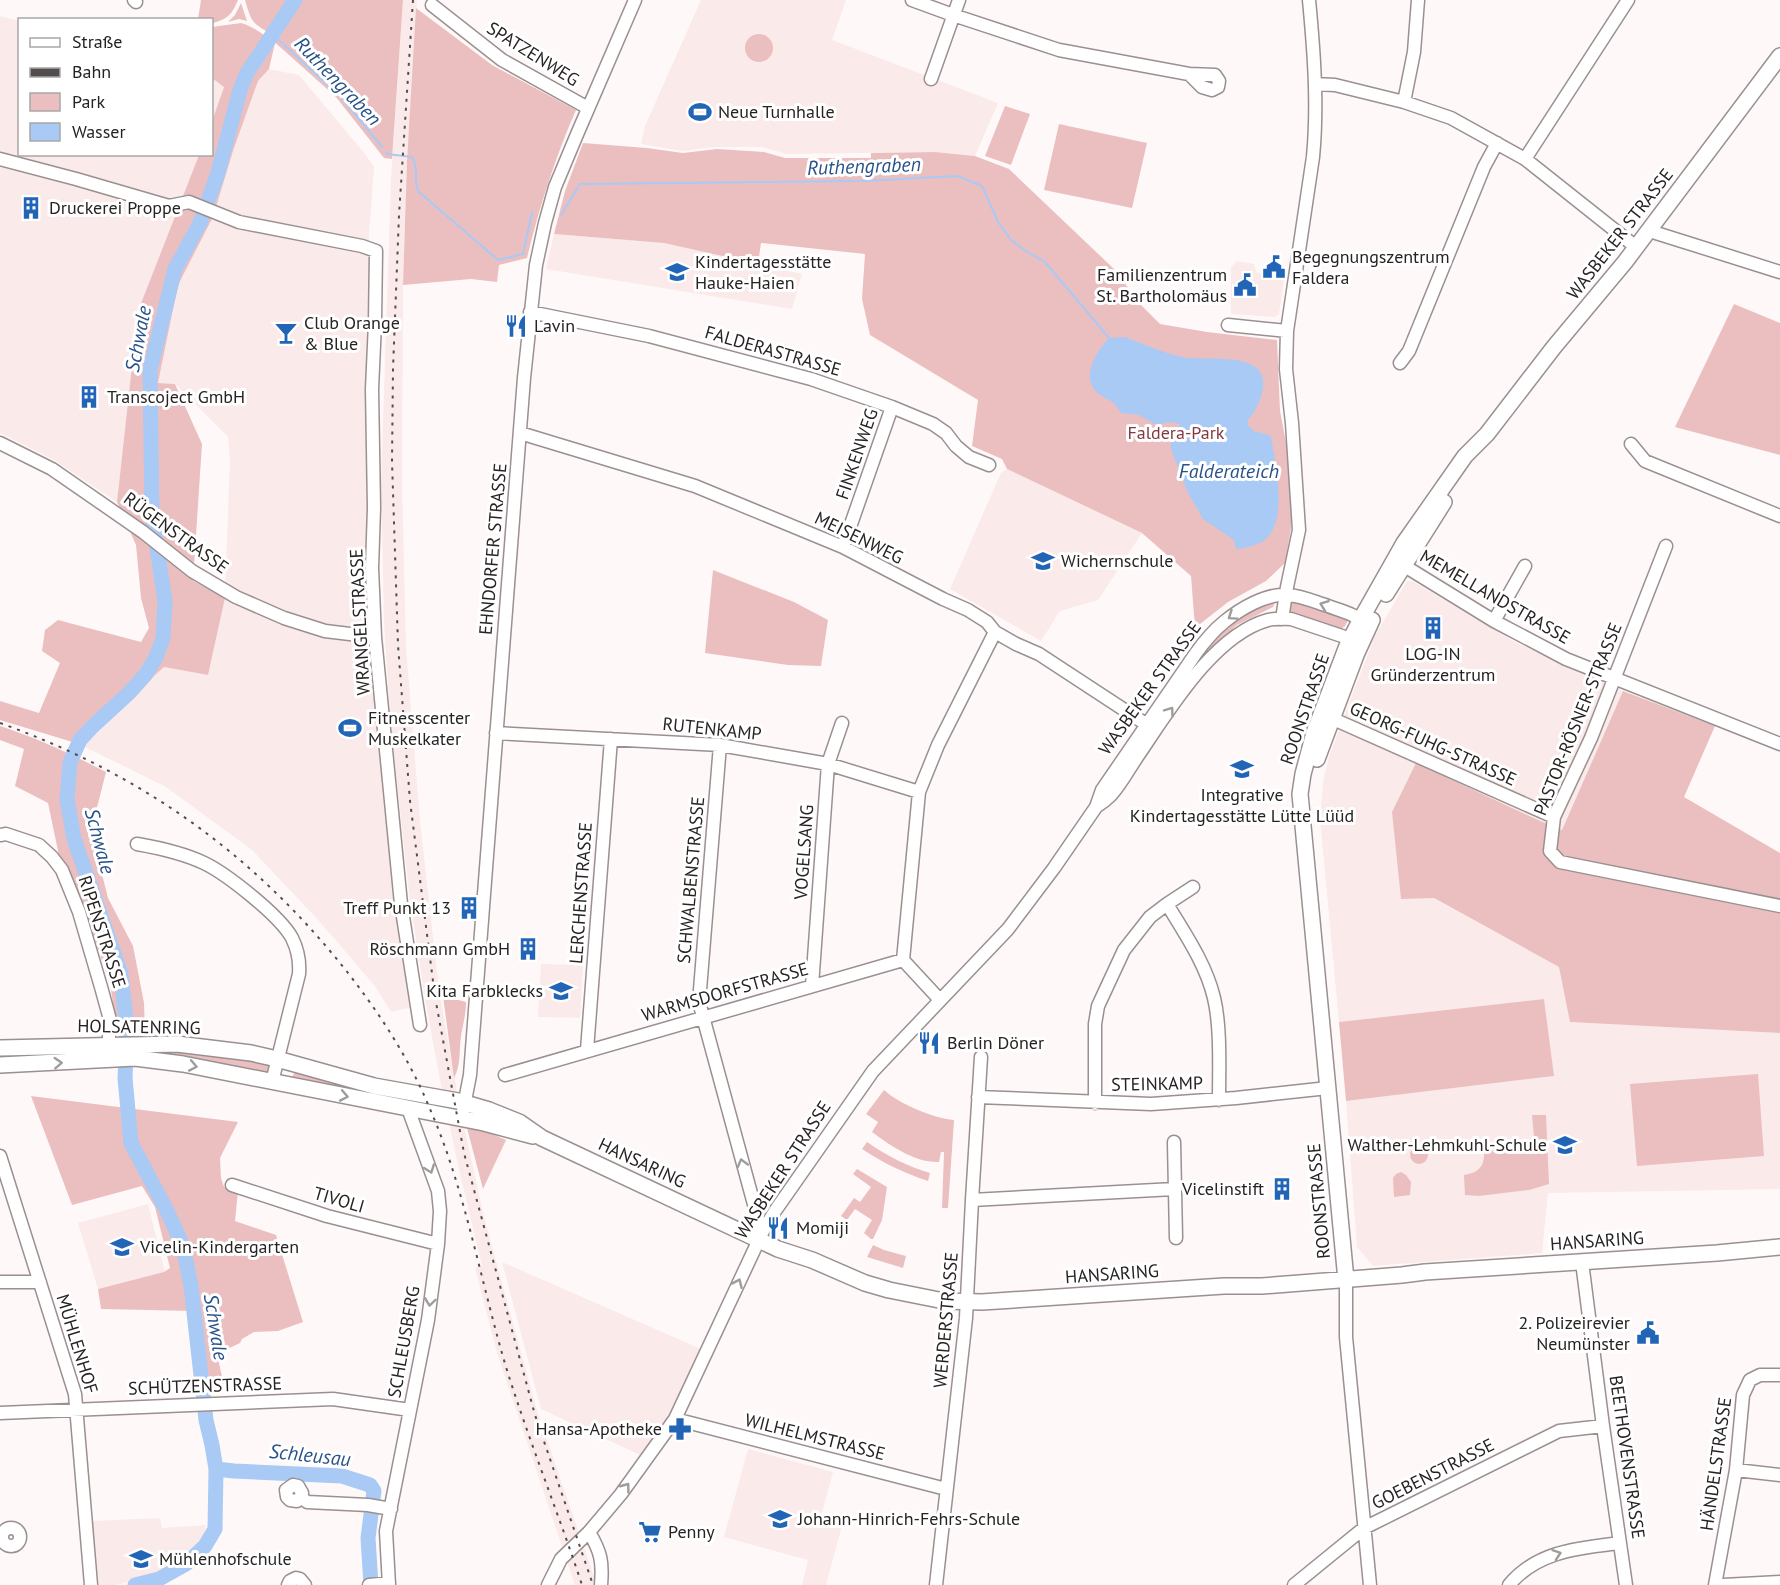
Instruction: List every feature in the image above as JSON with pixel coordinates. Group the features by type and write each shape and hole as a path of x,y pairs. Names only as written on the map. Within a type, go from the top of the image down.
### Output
{"main road":[{"name":"WASBEKER STRASSE","path":"1360,631 1399,562 1421,517 1465,456 1487,434 1554,347 1636,247 1780,56"},
{"name":"ROONSTRASSE","path":"1303,814 1320,747 1360,631"},
{"name":"ROONSTRASSE","path":"1346,1280 1300,794 1314,733 1360,631"},
{"name":"HOLSATENRING","path":"0,1048 135,1051 177,1044 251,1053 374,1086 465,1103"},
{"name":"HOLSATENRING","path":"0,1065 114,1050"},
{"name":"HOLSATENRING","path":"135,1051 183,1064 462,1119"},
{"name":"HANSARING","path":"465,1103 519,1122 542,1138 778,1249 881,1288 922,1297 968,1302 1346,1280 1425,1272 1780,1247"},
{"name":"HANSARING","path":"462,1119 542,1138"},
{"name":"HANSARING","path":"1717,1253 1780,1256"}],"street":[{"name":"EHNDORFER STRASSE","path":"462,1119 469,1082 474,1033 520,433 536,265 555,187 635,0"},
{"path":"912,0 1059,50 1189,74"},
{"path":"931,79 959,0"},
{"path":"1282,619 1299,530 1286,369 1287,331 1315,134 1314,58 1309,0"},
{"path":"1404,102 1414,52 1418,0"},
{"path":"1525,159 1628,0"},
{"name":"SPATZENWEG","path":"432,5 502,60 588,108"},
{"path":"1315,84 1335,85 1404,102 1451,118 1525,159 1636,247"},
{"path":"1400,363 1409,351 1484,167 1497,143"},
{"name":"WRANGELSTRASSE","path":"0,159 169,206 189,202 239,222 362,246 376,251 372,389 374,508 372,568 375,637 401,904 420,1025"},
{"path":"1650,229 1656,233 1780,273"},
{"name":"FALDERASTRASSE","path":"530,312 649,336 811,379 933,424 946,433 969,457 989,465"},
{"path":"1228,325 1287,331"},
{"name":"FINKENWEG","path":"843,547 892,407"},
{"name":"MEISENWEG","path":"520,433 695,486 843,547 968,610 987,622 995,632 1039,654 1151,727"},
{"name":"RÜGENSTRASSE","path":"0,443 52,469 147,535 192,571 236,597 284,618 325,631 375,637"},
{"path":"1631,444 1645,461 1780,516"},
{"name":"PASTOR-RÖSNER-STRASSE","path":"1666,546 1591,738 1554,817 1550,851 1560,862 1780,906"},
{"name":"MEMELLANDSTRASSE","path":"1399,562 1494,621 1566,659 1780,744"},
{"path":"1494,621 1525,566"},
{"path":"1285,594 1306,598 1360,631"},
{"name":"WASBEKER STRASSE","path":"1151,727 1196,653 1223,622 1244,608 1269,597 1285,594"},
{"name":"WASBEKER STRASSE","path":"548,1585 561,1559 589,1532 621,1494 675,1419 759,1239 775,1211 873,1071 1008,928 1054,868 1096,807 1102,790 1207,661 1229,640 1248,628 1268,620 1291,620 1360,631"},
{"path":"940,1000 903,960 920,792 938,745 995,632"},
{"name":"GEORG-FUHG-STRASSE","path":"1331,718 1554,817"},
{"name":"VOGELSANG","path":"812,986 828,764 842,723"},
{"name":"RUTENKAMP","path":"496,733 720,745 828,764 920,792"},
{"name":"LERCHENSTRASSE","path":"587,1050 611,739"},
{"name":"SCHWALBENSTRASSE","path":"720,745 699,1002 761,1230 759,1239"},
{"name":"RIPENSTRASSE","path":"0,835 6,834 39,845 62,870 79,912 101,987 109,1016 114,1050"},
{"path":"137,844 174,852 212,867 256,900 285,927 300,961 299,974 277,1059 279,1083"},
{"name":"STEINKAMP","path":"1095,1103 1095,1024 1098,1006 1124,950 1150,917 1193,887"},
{"name":"STEINKAMP","path":"1167,904 1207,975 1215,1000 1220,1100"},
{"name":"WARMSDORFSTRASSE","path":"505,1075 903,960"},
{"name":"WERDERSTRASSE","path":"936,1585 968,1302 981,1056"},
{"path":"279,1083 286,1074 299,1066"},
{"name":"STEINKAMP","path":"978,1096 1151,1104 1220,1100 1328,1088"},
{"name":"SCHLEUSBERG","path":"389,1584 386,1538 379,1507 410,1410 428,1320 440,1211 438,1191 410,1114 410,1108"},
{"path":"1174,1142 1176,1238"},
{"name":"MÜHLENHOF","path":"0,1156 75,1395 91,1585"},
{"name":"TIVOLI","path":"232,1185 327,1216 438,1244"},
{"path":"972,1200 1174,1189"},
{"name":"BEETHOVENSTRASSE","path":"1582,1262 1626,1585"},
{"name":"ROONSTRASSE","path":"1346,1280 1346,1337 1370,1585"},
{"path":"0,1282 40,1282"},
{"name":"HÄNDELSTRASSE","path":"1715,1585 1736,1470 1743,1395 1750,1380 1760,1375 1780,1375"},
{"name":"SCHÜTZENSTRASSE","path":"0,1413 333,1399 410,1410"},
{"name":"WILHELMSTRASSE","path":"675,1419 946,1489"},
{"name":"GOEBENSTRASSE","path":"1294,1585 1364,1528 1559,1431 1603,1426"},
{"path":"1736,1470 1780,1475"},
{"path":"301,1497 307,1502 379,1507"},
{"path":"589,1532 598,1547 602,1560 602,1585"},
{"path":"1509,1585 1514,1578 1535,1562 1569,1550 1620,1543"},
{"path":"288,1585 296,1578 305,1585"},
{"path":"1723,1585 1780,1582"},
{"path":"369,1585 389,1584"}],"shaded area":[{"path":"403,0 417,0 407,161 403,285 402,484 406,647 420,822 439,990 460,1108 484,1217 538,1414 597,1585 575,1585 498,1356 475,1268 482,1266 439,1075 409,892 391,727 384,624 381,483 391,179"},
{"path":"701,0 846,0 832,40 998,103 975,156 935,152 787,154 762,147 714,147 682,151 641,144 645,126"},
{"path":"0,16 18,21 18,156 199,156 138,311 117,502 54,460 0,433"},
{"path":"269,69 299,75 374,167 368,247 376,251 372,568 417,1006 391,1012 375,986 320,922 252,850 166,787 79,744 164,667 208,675 225,598 230,458 228,437 175,384 158,383 178,285 213,217 258,81"},
{"path":"213,79 224,86 213,118"},
{"name":"Kindertagesstätte Hauke-Haien","path":"554,234 664,243 802,274 792,309 546,269"},
{"path":"1237,261 1254,264 1256,271 1266,278 1284,280 1279,314 1275,317 1231,314 1231,267"},
{"name":"Wichernschule","path":"1007,469 1142,533 1098,600 1060,611 1041,641 950,589 1001,473"},
{"path":"1407,581 1412,581 1515,642 1623,691 1562,830 1538,820 1433,898 1559,967 1571,1022 1780,1033 1780,1189 1548,1193 1542,1253 1373,1266 1357,1247 1346,1101 1553,1076 1544,999 1339,1022 1320,819 1323,782 1329,757 1375,636"},
{"name":"Kita Farbklecks","path":"541,964 583,965 580,1018 538,1017"},
{"name":"Vicelin-Kindergarten","path":"148,1204 165,1272 98,1289 78,1223"},
{"path":"502,1262 701,1349 671,1418 640,1455 541,1409"},
{"name":"Johann-Hinrich-Fehrs-Schule","path":"748,1449 833,1472 821,1516 843,1522 826,1585 802,1585 808,1560 724,1537"},
{"name":"Mühlenhofschule","path":"160,1518 162,1528 206,1525 200,1548 170,1570 116,1585 99,1585 92,1521"}],"green space":[{"path":"201,0 238,0 234,9 222,20 213,23 213,18 198,18"},
{"path":"245,0 403,0 392,159 384,158 336,97 270,38 272,34 256,24"},
{"path":"241,3 247,21 239,19 228,22 235,15"},
{"path":"416,8 492,65 576,110 548,183 527,258 499,265 497,282 471,279 403,285 407,161"},
{"path":"241,23 255,29 275,43 269,69 258,81 233,151 213,217 178,285 158,383 175,384 202,444 193,581 225,598 208,675 164,667 79,744 0,720 0,701 39,713 60,663 42,651 45,630 58,620 141,642 149,628 141,598 136,545 117,502 138,311 199,156 213,156 213,118 224,87 213,79 213,27"},
{"path":"759,34 769,38 773,48 769,58 759,62 749,58 745,48 749,38"},
{"path":"1005,106 1030,114 1011,165 985,156"},
{"path":"1059,124 1147,143 1132,208 1044,190"},
{"name":"Faldera-Park","path":"583,143 683,153 717,149 764,152 785,158 871,158 871,153 935,152 975,156 1009,169 1113,268 1141,305 1160,324 1277,340 1280,411 1292,474 1291,528 1285,563 1266,581 1228,602 1195,628 1191,576 1142,533 1007,469 1002,459 972,446 978,400 870,335 862,299 865,254 761,243 758,264 664,243 554,234 565,191"},
{"path":"1734,304 1780,323 1780,455 1675,427"},
{"path":"713,570 794,602 828,620 821,666 788,665 705,653"},
{"path":"1276,600 1273,607 1237,625 1209,650 1169,703 1205,646 1242,613"},
{"path":"1293,600 1346,617 1348,620 1341,629 1291,613 1288,606"},
{"path":"1623,691 1715,726 1684,797 1780,853 1780,1033 1570,1022 1559,967 1434,898 1401,899 1392,812 1416,763 1562,830"},
{"path":"0,726 54,747 106,772 91,831 108,898 133,946 144,1003 145,1031 117,1031 110,983 84,911 62,870 48,803 15,786 24,749 0,740"},
{"path":"443,996 466,1002 459,1063 454,1078"},
{"path":"1544,999 1554,1076 1346,1101 1339,1022"},
{"path":"147,1047 271,1062 268,1074 146,1053"},
{"path":"300,1071 397,1097 292,1077 295,1072"},
{"path":"1758,1074 1764,1156 1637,1166 1630,1084"},
{"path":"884,1090 917,1110 954,1120 948,1208 942,1208 944,1152 941,1152 939,1162 921,1160 895,1148 872,1132 878,1122 866,1114"},
{"path":"31,1096 238,1122 220,1158 221,1178 224,1187 238,1191 235,1221 276,1235 303,1322 278,1331 254,1332 242,1339 240,1343 219,1353 225,1391 203,1391 194,1311 101,1309 98,1289 164,1272 170,1268 155,1207 142,1186 72,1205"},
{"path":"1532,1115 1546,1115 1549,1184 1529,1190 1479,1196 1465,1195 1464,1175 1474,1173 1480,1168 1484,1151 1535,1148"},
{"path":"467,1128 483,1130 506,1140 483,1189"},
{"path":"867,1142 897,1160 930,1173 928,1181 894,1167 862,1149"},
{"path":"1419,1146 1425,1149 1428,1155 1425,1161 1419,1164 1413,1161 1410,1155 1413,1149"},
{"path":"857,1169 887,1187 882,1220 873,1239 864,1233 872,1220 855,1209 847,1220 841,1216 854,1198 860,1202 871,1187 853,1174"},
{"path":"1401,1172 1411,1182 1410,1195 1394,1197 1393,1178"},
{"path":"873,1245 906,1256 903,1268 867,1257"}],"water":[{"name":"Falderateich","path":"1125,337 1182,357 1245,362 1255,367 1262,375 1261,396 1248,420 1248,425 1254,431 1271,436 1279,503 1277,517 1267,538 1253,546 1236,549 1234,540 1203,519 1187,491 1170,446 1180,424 1171,422 1156,425 1139,415 1121,413 1113,403 1093,388 1090,373 1099,350 1109,338"}],"waterway":[{"name":"Schwale","path":"135,1585 159,1579 186,1564 205,1546 215,1529 216,1469 206,1420 191,1286 183,1246 131,1143 125,1078 127,1030 121,974 74,839 67,799 70,762 80,740 146,674 163,638 165,601 152,515 150,370 175,269 200,223 218,173 240,90 247,73 295,0"},
{"name":"Ruthengraben","path":"272,34 341,97 382,147"},
{"name":"Ruthengraben","path":"386,152 412,157 419,192 498,260 523,254 532,212"},
{"name":"Ruthengraben","path":"561,215 580,184 863,181 957,176 982,186 998,222 1011,240 1045,262 1109,338"},
{"name":"Schleusau","path":"216,1469 342,1476 370,1485 374,1491 368,1538 371,1585"}],"railway":[{"path":"413,0 399,215 392,461 398,645 410,801 435,997 464,1153 535,1415 593,1585"},
{"path":"0,723 101,767 148,793 234,855 312,930 348,973 383,1021 404,1055 430,1109 453,1171 506,1367 582,1585"}],"place":[{"name":"Neue Turnhalle","path":"700,112"},
{"name":"Druckerei Proppe","path":"31,208"},
{"name":"Begegnungszentrum Faldera","path":"1274,267"},
{"name":"Kindertagesstätte Hauke-Haien","path":"677,272"},
{"name":"Familienzentrum St. Bartholomäus","path":"1245,285"},
{"name":"Lavin","path":"516,326"},
{"name":"Club Orange & Blue","path":"286,333"},
{"name":"Transcoject GmbH","path":"89,397"},
{"name":"Wichernschule","path":"1043,561"},
{"name":"LOG-IN Gründerzentrum","path":"1433,628"},
{"name":"Fitnesscenter Muskelkater","path":"350,728"},
{"name":"Integrative Kindertagesstätte Lütte Lüüd","path":"1242,769"},
{"name":"Treff Punkt 13","path":"469,908"},
{"name":"Röschmann GmbH","path":"528,949"},
{"name":"Kita Farbklecks","path":"561,991"},
{"name":"Berlin Döner","path":"929,1043"},
{"name":"Walther-Lehmkuhl-Schule","path":"1565,1145"},
{"name":"Vicelinstift","path":"1282,1189"},
{"name":"Momiji","path":"778,1228"},
{"name":"Vicelin-Kindergarten","path":"122,1247"},
{"name":"2. Polizeirevier Neumünster","path":"1648,1333"},
{"name":"Hansa-Apotheke","path":"680,1429"},
{"name":"Johann-Hinrich-Fehrs-Schule","path":"780,1519"},
{"name":"Penny","path":"650,1532"},
{"name":"Mühlenhofschule","path":"141,1559"}]}
